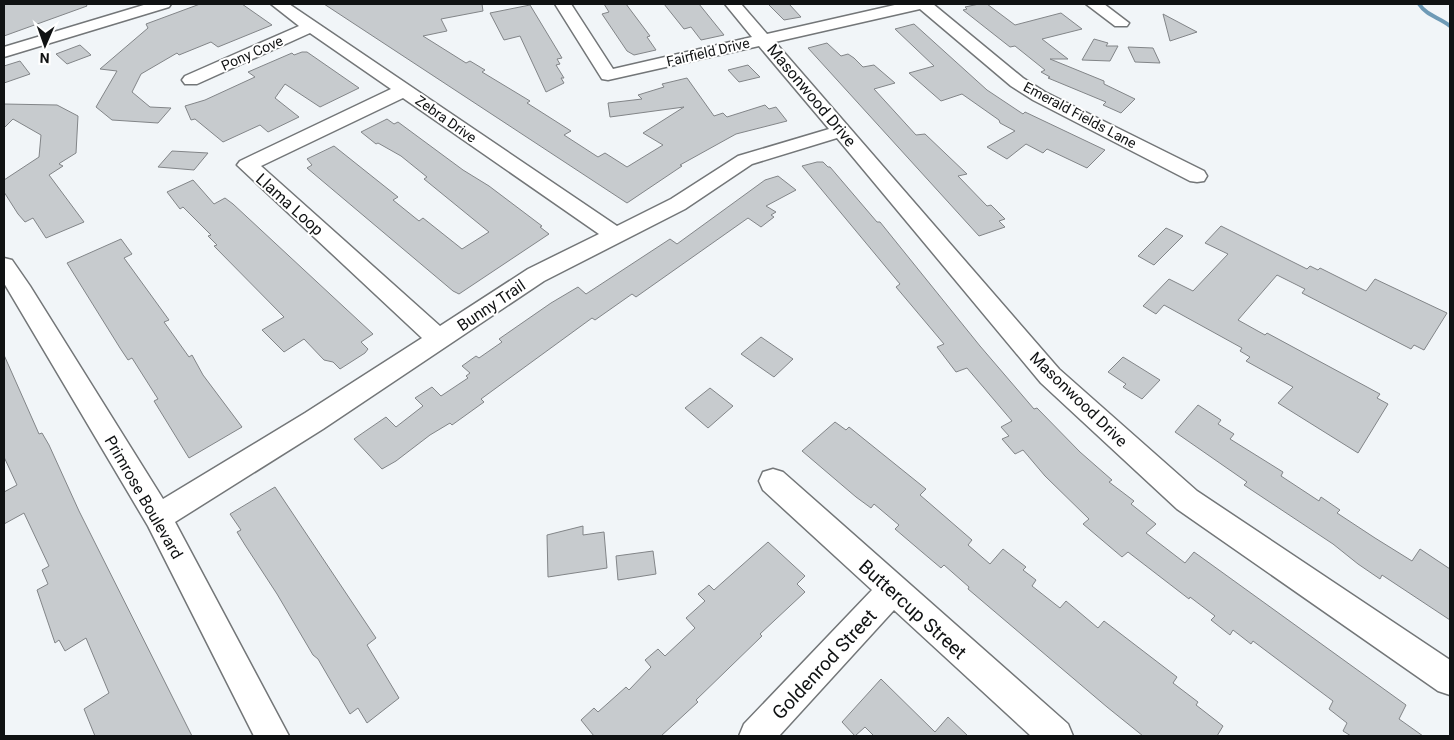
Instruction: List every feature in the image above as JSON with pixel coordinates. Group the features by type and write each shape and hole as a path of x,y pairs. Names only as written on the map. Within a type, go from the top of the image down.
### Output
{"street":[{"path":"4,52 163,4"},
{"name":"Zebra Drive","path":"279,4 614,234"},
{"name":"Fairfield Drive","path":"563,4 608,75 919,4"},
{"name":"Masonwood Drive","path":"733,4 1050,376 1179,493 1450,679"},
{"name":"Emerald Fields Lane","path":"924,4 1017,82 1039,96 1197,176"},
{"path":"1094,4 1121,23"},
{"name":"Pony Cove","path":"191,80 312,26"},
{"name":"Llama Loop","path":"404,90 247,165 439,339"},
{"name":"Bunny Trail","path":"158,517 314,421 536,275 614,234 678,204 745,160 782,147 842,131"},
{"name":"Primrose Boulevard","path":"4,266 13,296 158,517 272,736"},
{"name":"Buttercup Street","path":"773,481 892,591 1056,736"},
{"name":"Goldenrod Street","path":"756,736 892,591"}],"building":[{"path":"4,4 86,4 87,6 4,36"},
{"path":"200,4 242,4 272,25 218,47 211,42 179,55 177,53 141,74 132,92 150,107 171,108 158,123 112,120 96,107 117,71 100,69 148,28 146,24"},
{"path":"324,4 482,4 483,11 441,19 447,31 423,36 466,63 470,61 485,70 482,72 530,101 527,103 571,131 564,135 598,157 605,153 627,167 663,145 643,133 684,107 610,117 608,103 642,99 638,95 664,87 662,84 687,78 714,116 723,113 727,117 765,105 769,109 776,107 787,121 736,134 680,165 682,166 627,203"},
{"path":"604,4 626,4 650,36 647,37 656,50 634,55 627,51 602,14 609,12"},
{"path":"664,4 699,4 724,35 701,40 691,27 684,29"},
{"path":"768,4 789,4 801,17 784,20"},
{"path":"987,4 1015,25 1061,13 1082,29 1042,39 1068,59 1050,59 1104,81 1104,84 1135,99 1121,113 1103,105 1106,102 1048,78 1050,77 1041,72 1045,70 1015,46 1010,47 963,10 967,9 965,7"},
{"path":"530,5 562,58 557,59 560,64 556,65 564,78 561,78 564,83 546,92 520,36 504,40 490,13"},
{"path":"1163,14 1197,32 1170,41"},
{"path":"914,24 987,90 1023,114 1025,112 1105,150 1087,168 1047,149 1043,153 1026,144 1007,159 987,147 1015,131 1000,123 999,120 962,94 941,101 909,73 934,66 895,29"},
{"path":"1094,39 1108,43 1106,46 1118,46 1110,61 1082,60"},
{"path":"827,43 841,56 848,54 863,67 874,65 895,83 874,89 916,135 925,134 967,174 958,176 987,206 991,205 1005,219 999,221 1005,227 979,236 808,48"},
{"path":"80,45 91,55 67,64 56,54"},
{"path":"1128,47 1153,48 1160,63 1135,62"},
{"path":"307,52 359,88 320,107 285,84 275,98 299,117 268,132 260,125 223,142 195,119 191,120 185,106 205,100 255,77 248,72 292,53 294,55"},
{"path":"20,61 30,74 4,83 4,66"},
{"path":"748,65 760,77 739,82 728,70"},
{"path":"4,104 57,105 78,116 76,153 60,163 63,166 49,175 84,222 46,238 33,218 25,222 18,214 4,192 4,180 39,157 41,135 13,119 4,128"},
{"path":"387,119 394,124 398,122 463,170 489,186 542,226 540,227 549,234 459,294 453,291 307,168 312,165 307,159 334,146 398,197 393,200 419,221 423,218 462,249 489,232 424,179 427,177 401,156 378,143 376,144 361,132"},
{"path":"172,151 208,153 194,170 158,167"},
{"path":"823,162 830,167 877,222 880,222 980,346 1034,409 1037,408 1080,452 1112,480 1109,482 1134,501 1131,504 1156,524 1146,533 1185,563 1194,552 1406,705 1399,719 1423,736 1351,736 1343,731 1347,723 1329,709 1333,701 1253,641 1251,644 1233,630 1230,635 1211,620 1215,616 1190,597 1189,599 1128,552 1122,557 1083,524 1089,519 1045,476 1023,450 1015,454 1002,439 1009,436 1001,427 1012,421 967,368 956,372 937,347 944,344 896,287 900,284 802,166"},
{"path":"778,176 796,190 766,206 776,212 771,215 774,217 761,227 748,218 636,297 632,294 595,320 592,318 481,399 484,402 452,425 450,423 430,435 396,461 382,469 354,439 386,417 396,427 423,406 415,398 432,387 441,396 468,378 466,376 470,373 462,366 476,356 479,358 502,342 499,339 551,303 578,287 586,294 670,239 677,244 765,180"},
{"path":"193,180 214,204 225,198 233,204 373,334 361,342 368,349 365,353 340,369 333,362 324,360 304,339 284,352 262,330 284,317 214,246 217,245 208,236 211,235 183,207 180,209 167,192"},
{"path":"1221,226 1307,269 1310,266 1318,270 1320,268 1366,291 1375,279 1447,313 1424,350 1414,345 1411,349 1302,293 1305,289 1277,275 1238,320 1265,335 1267,333 1380,394 1377,398 1388,404 1358,453 1278,403 1293,387 1246,361 1250,357 1240,351 1242,348 1164,305 1156,314 1143,306 1169,279 1193,291 1228,254 1205,243"},
{"path":"1166,228 1183,236 1154,265 1138,256"},
{"path":"121,239 132,254 124,258 169,320 164,322 189,357 192,355 203,375 242,427 189,458 154,401 158,399 132,358 128,360 67,263"},
{"path":"761,337 793,359 774,377 741,354"},
{"path":"4,355 39,434 42,433 49,445 79,511 192,736 95,736 84,709 109,693 86,638 65,651 59,640 55,643 37,590 48,584 42,570 49,566 24,513 4,524 4,492 17,485 4,457"},
{"path":"1123,357 1160,380 1142,399 1123,387 1126,384 1108,372"},
{"path":"710,388 733,406 708,428 685,408"},
{"path":"1198,405 1221,420 1218,424 1234,434 1230,439 1283,472 1281,476 1319,501 1321,497 1340,510 1337,513 1375,538 1412,561 1420,549 1450,569 1450,620 1382,575 1380,579 1358,564 1333,544 1244,485 1247,482 1175,432"},
{"path":"835,422 846,430 849,427 926,489 920,495 972,540 968,545 990,564 1003,549 1026,567 1023,570 1036,580 1032,586 1060,608 1066,601 1098,628 1104,621 1177,677 1173,683 1198,702 1196,705 1223,726 1217,736 1143,736 1107,707 968,589 969,587 944,565 941,568 895,529 899,525 874,504 871,508 856,497 802,451"},
{"path":"275,487 376,638 367,645 399,698 367,723 358,708 350,714 318,659 313,655 237,532 241,530 230,514"},
{"path":"583,526 583,535 604,532 607,568 548,577 547,535"},
{"path":"768,542 805,576 797,584 805,592 760,634 762,636 696,700 698,702 661,736 594,736 581,720 594,708 598,712 626,687 629,690 651,667 645,660 658,649 665,656 695,628 686,618 705,601 698,594 709,585 714,590"},
{"path":"653,551 656,574 618,580 616,556"},
{"path":"881,679 935,732 948,717 968,736 874,736 865,727 855,736 842,722"}],"waterway":[{"path":"1419,4 1429,14 1450,26"}]}
